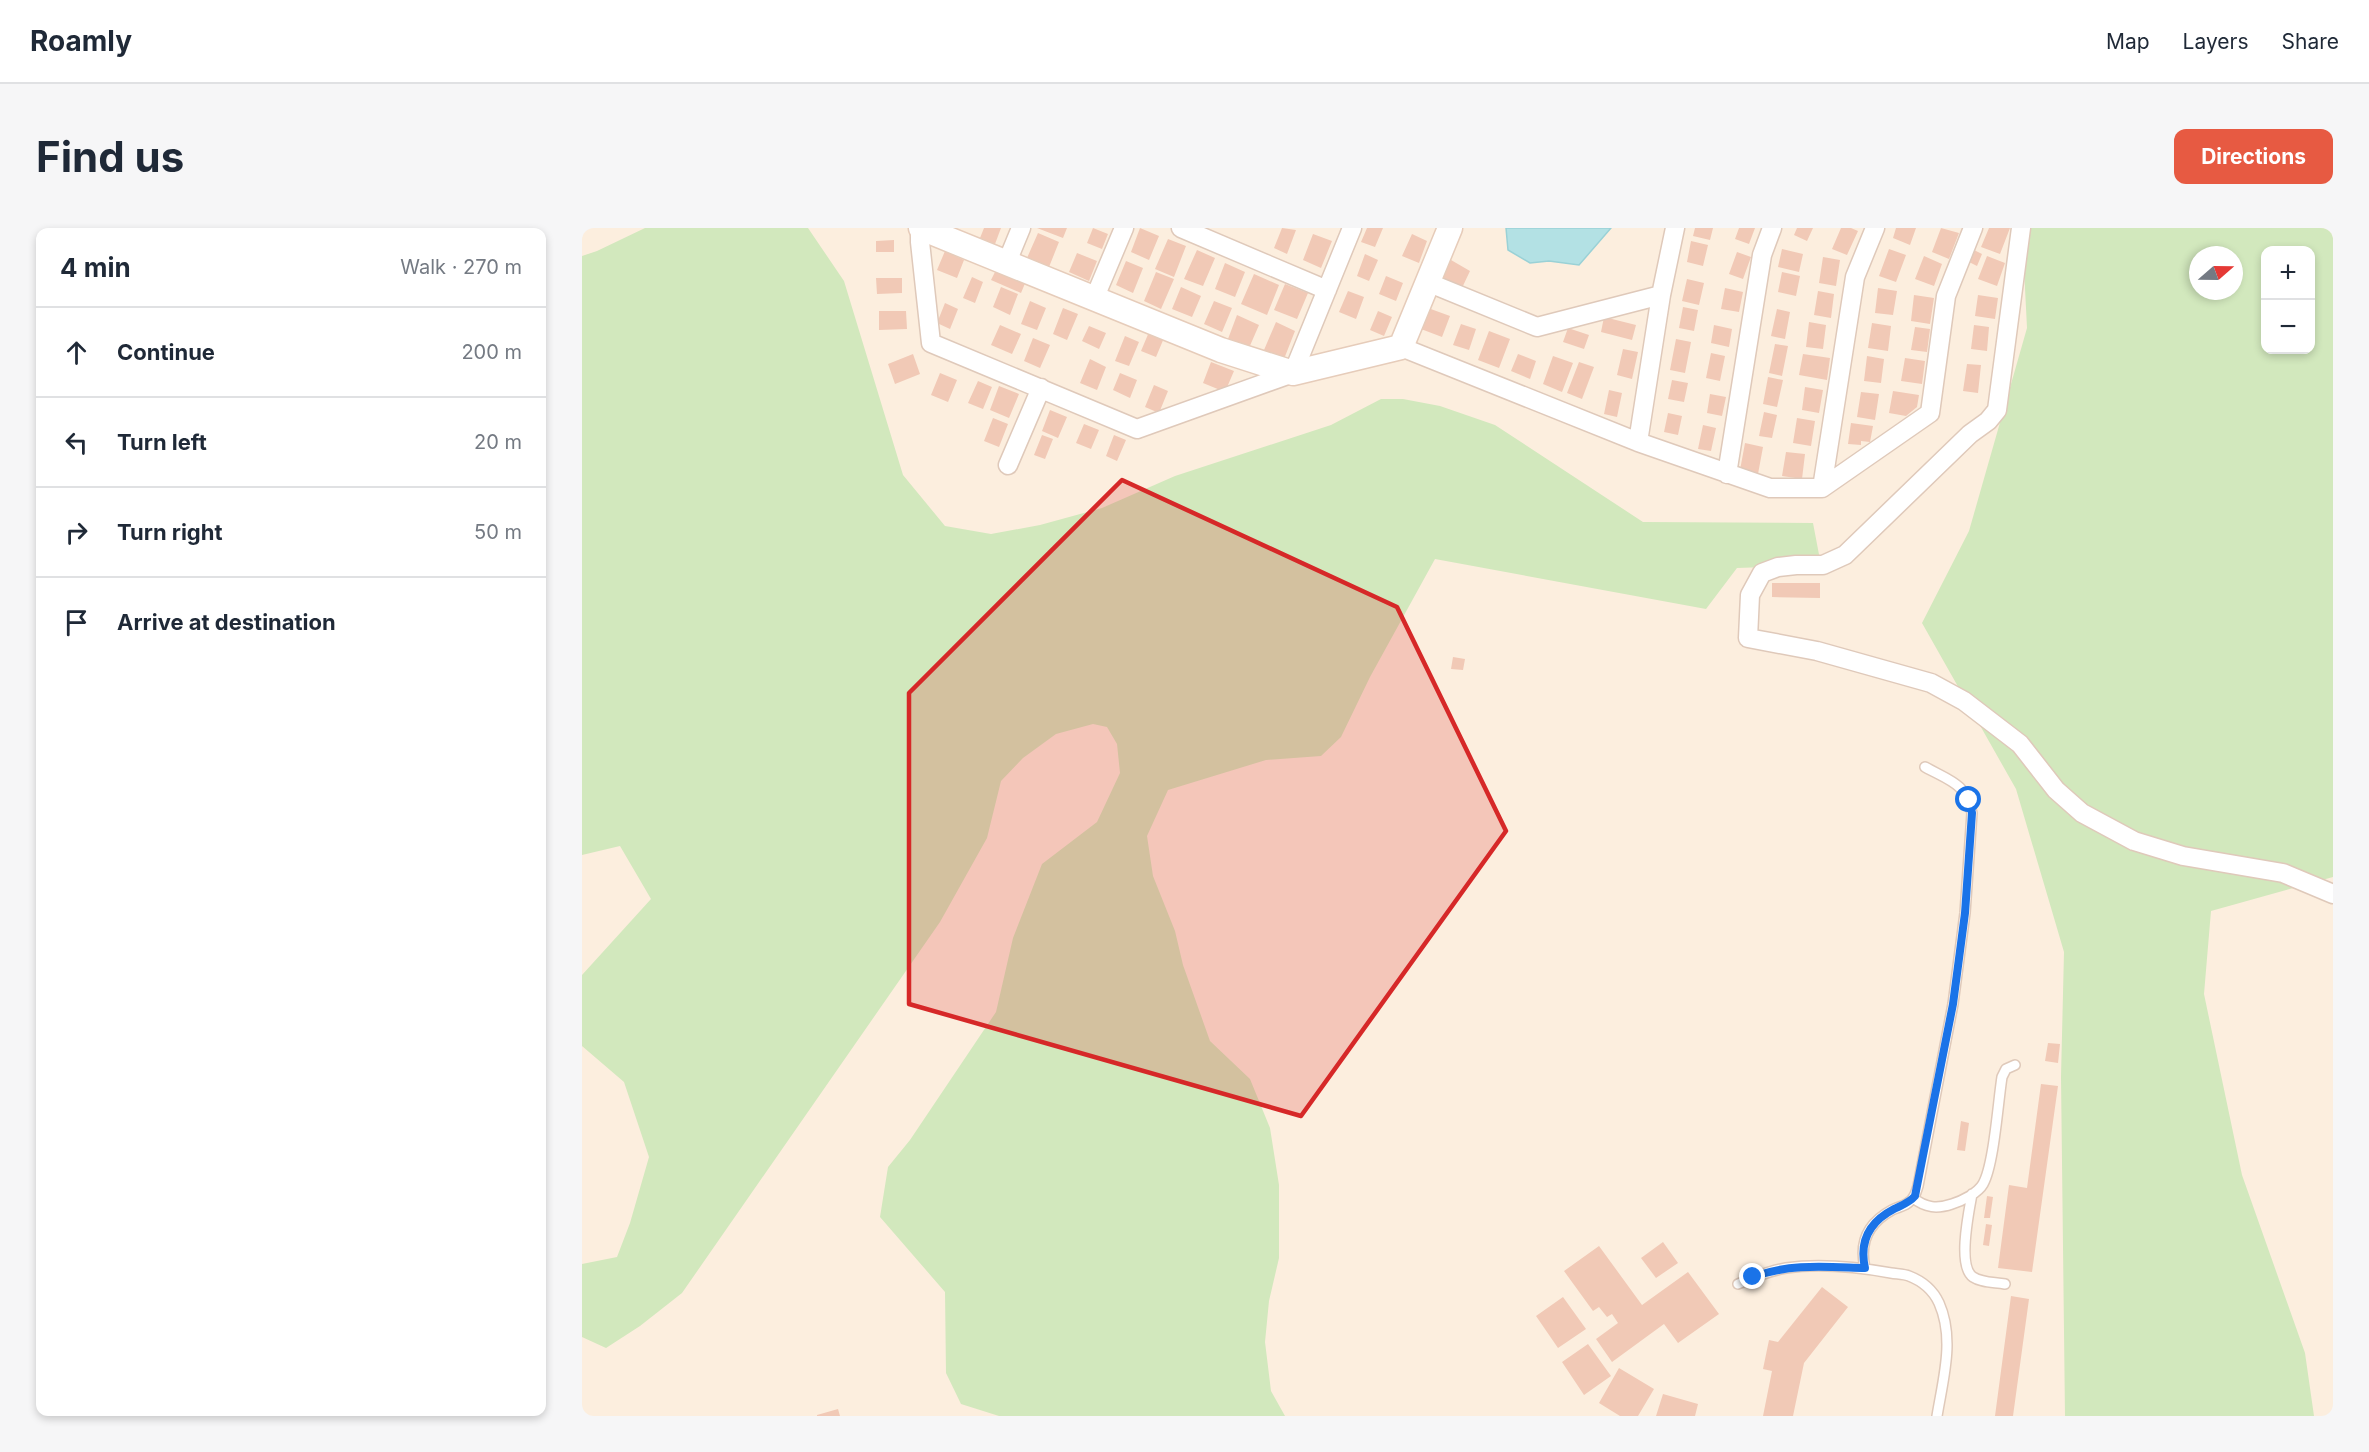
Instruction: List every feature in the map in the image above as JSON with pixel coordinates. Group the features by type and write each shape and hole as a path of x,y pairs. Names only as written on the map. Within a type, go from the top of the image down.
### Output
{"street":[{"path":"1293,373 1221,350 921,228 920,242 931,343 1137,429 1293,373 1401,347 1638,442 1770,488 1822,488 1930,413 1946,296 1973,228"},
{"path":"1007,262 1020,228"},
{"path":"1095,297 1124,228"},
{"path":"1181,228 1327,290"},
{"path":"1293,373 1352,228"},
{"path":"1638,442 1661,295 1675,228"},
{"path":"1727,474 1762,255 1772,228"},
{"path":"1822,488 1855,277 1875,228"},
{"path":"2021,228 1997,410 1845,555 1823,565 1778,567 1762,573 1750,595 1748,638 1817,651 1931,683 1964,701 2020,744 2056,790 2082,813 2134,841 2182,856 2283,873 2333,894"},
{"path":"1401,347 1427,282 1444,230"},
{"path":"1427,282 1538,327 1661,295"},
{"path":"1008,465 1041,388"}],"lane":[{"path":"1865,1268 1862,1246 1868,1233 1881,1217 1909,1202 1918,1186 1953,1004 1965,913 1972,813 1969,800 1964,790 1926,767"},
{"path":"1913,1198 1928,1206 1939,1208 1957,1203 1983,1185 1989,1166 2002,1077 2006,1069 2015,1065"},
{"path":"1972,1194 1966,1236 1965,1264 1968,1273 1981,1281 2005,1284"},
{"path":"1738,1284 1766,1272 1830,1265 1865,1268 1909,1276 1929,1287 1938,1302 1947,1339 1946,1363 1937,1416"}],"highlighted area":[{"path":"1122,480 1397,607 1506,831 1301,1116 909,1004 909,693"}],"green space":[{"path":"645,228 808,228 844,281 903,475 945,526 991,534 1040,525 1102,508 1175,476 1331,425 1381,399 1403,399 1440,406 1495,425 1643,522 1813,523 1821,565 1737,568 1706,609 1435,559 1370,677 1341,737 1321,756 1266,760 1168,790 1147,836 1153,876 1175,931 1183,965 1210,1041 1250,1079 1270,1128 1279,1185 1279,1258 1269,1301 1265,1342 1271,1391 1285,1416 999,1416 961,1404 946,1373 945,1292 880,1217 888,1167 910,1140 996,1012 1013,938 1042,864 1097,822 1120,773 1117,744 1107,727 1093,724 1056,734 1023,758 1001,781 987,838 940,922 682,1293 640,1326 606,1348 582,1337 582,1264 617,1257 630,1223 649,1157 624,1082 582,1046 582,975 651,899 620,846 582,855 582,256"},
{"path":"2022,228 2333,228 2333,877 2211,911 2204,994 2242,1175 2305,1353 2314,1416 2065,1416 2061,1077 2064,952 2016,789 1922,623 1969,531 2027,328"}],"water":[{"path":"1506,228 1611,228 1579,265 1549,261 1530,263 1508,250"}],"building":[{"path":"984,228 1001,228 995,244 980,238"},
{"path":"1037,228 1067,228 1063,238"},
{"path":"1093,228 1108,234 1102,249 1087,243"},
{"path":"1140,228 1159,236 1149,260 1131,252"},
{"path":"1282,228 1296,230 1287,254 1274,248"},
{"path":"1367,228 1383,228 1375,247 1361,242"},
{"path":"1695,228 1713,228 1710,240 1693,236"},
{"path":"1739,228 1755,228 1749,244 1735,239"},
{"path":"1797,228 1813,228 1807,241 1794,235"},
{"path":"1841,228 1858,231 1847,255 1832,249"},
{"path":"1896,228 1916,228 1910,245 1893,238"},
{"path":"1941,228 1959,233 1949,259 1932,252"},
{"path":"1989,228 2010,228 2000,254 1981,247"},
{"path":"1038,233 1059,242 1049,267 1027,258"},
{"path":"1313,234 1332,241 1321,268 1303,260"},
{"path":"1412,234 1427,241 1419,263 1402,256"},
{"path":"1168,239 1186,246 1174,277 1155,269"},
{"path":"894,240 894,252 876,252 876,241"},
{"path":"1691,241 1708,245 1703,266 1687,262"},
{"path":"1782,249 1803,254 1799,272 1778,267"},
{"path":"1889,249 1906,255 1896,282 1879,276"},
{"path":"1972,249 1982,254 1977,266 1967,261"},
{"path":"1197,250 1215,258 1203,286 1184,279"},
{"path":"945,251 964,260 957,278 937,270"},
{"path":"1737,252 1751,257 1743,279 1729,274"},
{"path":"1077,253 1097,261 1089,281 1069,272"},
{"path":"1365,254 1378,260 1369,281 1357,276"},
{"path":"1924,256 1942,264 1934,286 1915,279"},
{"path":"1987,256 2005,263 1997,286 1978,279"},
{"path":"1823,257 1840,260 1836,286 1819,283"},
{"path":"1451,260 1470,271 1461,290 1441,279"},
{"path":"1126,261 1143,268 1133,293 1116,285"},
{"path":"1225,263 1245,272 1235,297 1215,289"},
{"path":"997,268 1026,281 1021,293 991,280"},
{"path":"1156,272 1174,279 1161,309 1144,301"},
{"path":"1782,272 1800,276 1796,296 1778,292"},
{"path":"1254,274 1279,285 1267,315 1241,304"},
{"path":"1386,276 1403,283 1396,301 1379,294"},
{"path":"972,277 983,282 975,303 963,298"},
{"path":"876,278 902,278 902,293 877,294"},
{"path":"1687,279 1704,283 1699,305 1682,301"},
{"path":"1285,284 1308,293 1297,319 1274,310"},
{"path":"1001,287 1018,294 1010,315 993,307"},
{"path":"1181,287 1201,296 1192,317 1172,309"},
{"path":"1725,288 1743,292 1739,312 1721,309"},
{"path":"1878,288 1897,291 1893,315 1875,313"},
{"path":"1348,291 1364,297 1356,319 1339,312"},
{"path":"1818,291 1834,294 1831,318 1814,315"},
{"path":"1914,295 1934,298 1930,324 1911,321"},
{"path":"1978,295 1998,298 1995,319 1975,316"},
{"path":"1030,301 1046,308 1037,330 1021,324"},
{"path":"1214,301 1232,308 1222,332 1204,324"},
{"path":"945,303 958,309 950,329 937,323"},
{"path":"1683,307 1698,310 1694,331 1679,328"},
{"path":"1063,308 1078,314 1067,340 1053,334"},
{"path":"1428,308 1450,316 1442,337 1421,329"},
{"path":"1777,309 1790,312 1785,339 1771,336"},
{"path":"879,311 906,311 907,329 879,330"},
{"path":"1378,311 1392,317 1384,336 1370,330"},
{"path":"1237,315 1259,325 1249,348 1228,339"},
{"path":"1604,317 1636,325 1632,340 1601,332"},
{"path":"1276,322 1295,331 1284,359 1264,350"},
{"path":"1809,322 1826,325 1823,349 1806,347"},
{"path":"1872,323 1891,326 1888,351 1868,348"},
{"path":"1461,324 1476,329 1469,350 1453,345"},
{"path":"1000,325 1021,334 1012,354 991,345"},
{"path":"1714,325 1732,329 1729,347 1711,343"},
{"path":"1974,325 1989,327 1987,351 1971,349"},
{"path":"1089,326 1106,333 1099,349 1082,341"},
{"path":"1915,327 1930,329 1927,352 1911,350"},
{"path":"1568,328 1589,335 1584,349 1563,342"},
{"path":"1489,331 1510,339 1499,368 1478,360"},
{"path":"1149,332 1164,338 1156,357 1141,351"},
{"path":"1125,336 1139,342 1129,366 1115,361"},
{"path":"1033,338 1050,345 1040,368 1024,361"},
{"path":"1676,339 1691,342 1685,373 1670,370"},
{"path":"1775,344 1788,346 1782,376 1769,373"},
{"path":"1623,349 1638,352 1632,379 1617,375"},
{"path":"1711,353 1725,356 1720,381 1706,378"},
{"path":"913,354 920,374 895,384 888,364"},
{"path":"1518,354 1536,361 1530,379 1511,371"},
{"path":"1803,354 1830,358 1827,380 1799,375"},
{"path":"1553,356 1573,363 1562,392 1543,384"},
{"path":"1867,356 1884,359 1881,383 1864,381"},
{"path":"1905,358 1925,361 1922,384 1901,381"},
{"path":"1090,359 1106,367 1097,390 1080,383"},
{"path":"1211,362 1234,371 1225,392 1203,383"},
{"path":"1579,362 1594,367 1582,399 1567,393"},
{"path":"1967,364 1981,365 1978,393 1963,391"},
{"path":"940,373 957,380 948,402 931,395"},
{"path":"1120,373 1137,380 1130,398 1113,390"},
{"path":"1768,377 1783,380 1777,407 1763,404"},
{"path":"1672,380 1688,383 1684,402 1668,399"},
{"path":"978,381 992,387 983,409 968,403"},
{"path":"1154,385 1168,391 1159,413 1145,407"},
{"path":"999,386 1019,394 1009,418 990,410"},
{"path":"1805,387 1823,390 1819,413 1802,410"},
{"path":"1609,390 1622,393 1617,417 1604,414"},
{"path":"1893,391 1919,395 1917,407 1906,416 1889,413"},
{"path":"1861,392 1879,394 1875,420 1857,417"},
{"path":"1710,394 1726,397 1722,416 1707,413"},
{"path":"1050,410 1067,417 1058,438 1042,431"},
{"path":"1764,412 1777,415 1772,438 1759,436"},
{"path":"1668,413 1682,416 1678,435 1664,432"},
{"path":"993,418 1008,424 999,447 984,441"},
{"path":"1797,418 1815,421 1811,446 1793,443"},
{"path":"1851,423 1873,426 1870,442 1861,441 1861,445 1848,444"},
{"path":"1084,424 1099,430 1091,449 1076,443"},
{"path":"1703,425 1716,428 1711,451 1698,449"},
{"path":"1042,435 1053,439 1045,459 1034,455"},
{"path":"1114,435 1126,440 1117,461 1106,456"},
{"path":"1745,443 1763,447 1758,474 1740,470"},
{"path":"1786,452 1805,454 1802,479 1782,476"},
{"path":"1772,583 1820,583 1820,598 1772,597"},
{"path":"1453,657 1465,659 1463,670 1451,669"},
{"path":"2048,1043 2060,1044 2058,1063 2045,1061"},
{"path":"2041,1084 2058,1086 2032,1272 1998,1268 2009,1185 2027,1188"},
{"path":"1961,1121 1969,1123 1965,1151 1957,1150"},
{"path":"1987,1196 1993,1197 1990,1218 1984,1218"},
{"path":"1986,1224 1992,1225 1989,1246 1983,1245"},
{"path":"1663,1242 1678,1263 1656,1278 1641,1258"},
{"path":"1599,1246 1642,1305 1688,1272 1719,1314 1678,1343 1664,1324 1612,1362 1596,1339 1618,1323 1612,1314 1607,1317 1599,1307 1593,1311 1564,1271"},
{"path":"1822,1287 1848,1307 1804,1363 1793,1416 1763,1416 1772,1371 1763,1369 1769,1340 1778,1342"},
{"path":"2011,1296 2029,1299 2013,1416 1995,1416"},
{"path":"1563,1297 1586,1329 1558,1348 1536,1316"},
{"path":"1588,1344 1611,1376 1584,1395 1562,1362"},
{"path":"1619,1368 1654,1389 1638,1416 1620,1416 1599,1403"},
{"path":"1663,1394 1698,1404 1695,1416 1656,1416"},
{"path":"838,1409 840,1416 817,1416 817,1415"}],"route":[{"path":"1753,1277 1787,1268 1830,1265 1865,1268 1862,1246 1868,1233 1881,1217 1909,1202 1915,1196 1953,1004 1965,913 1972,813 1969,800"}]}
